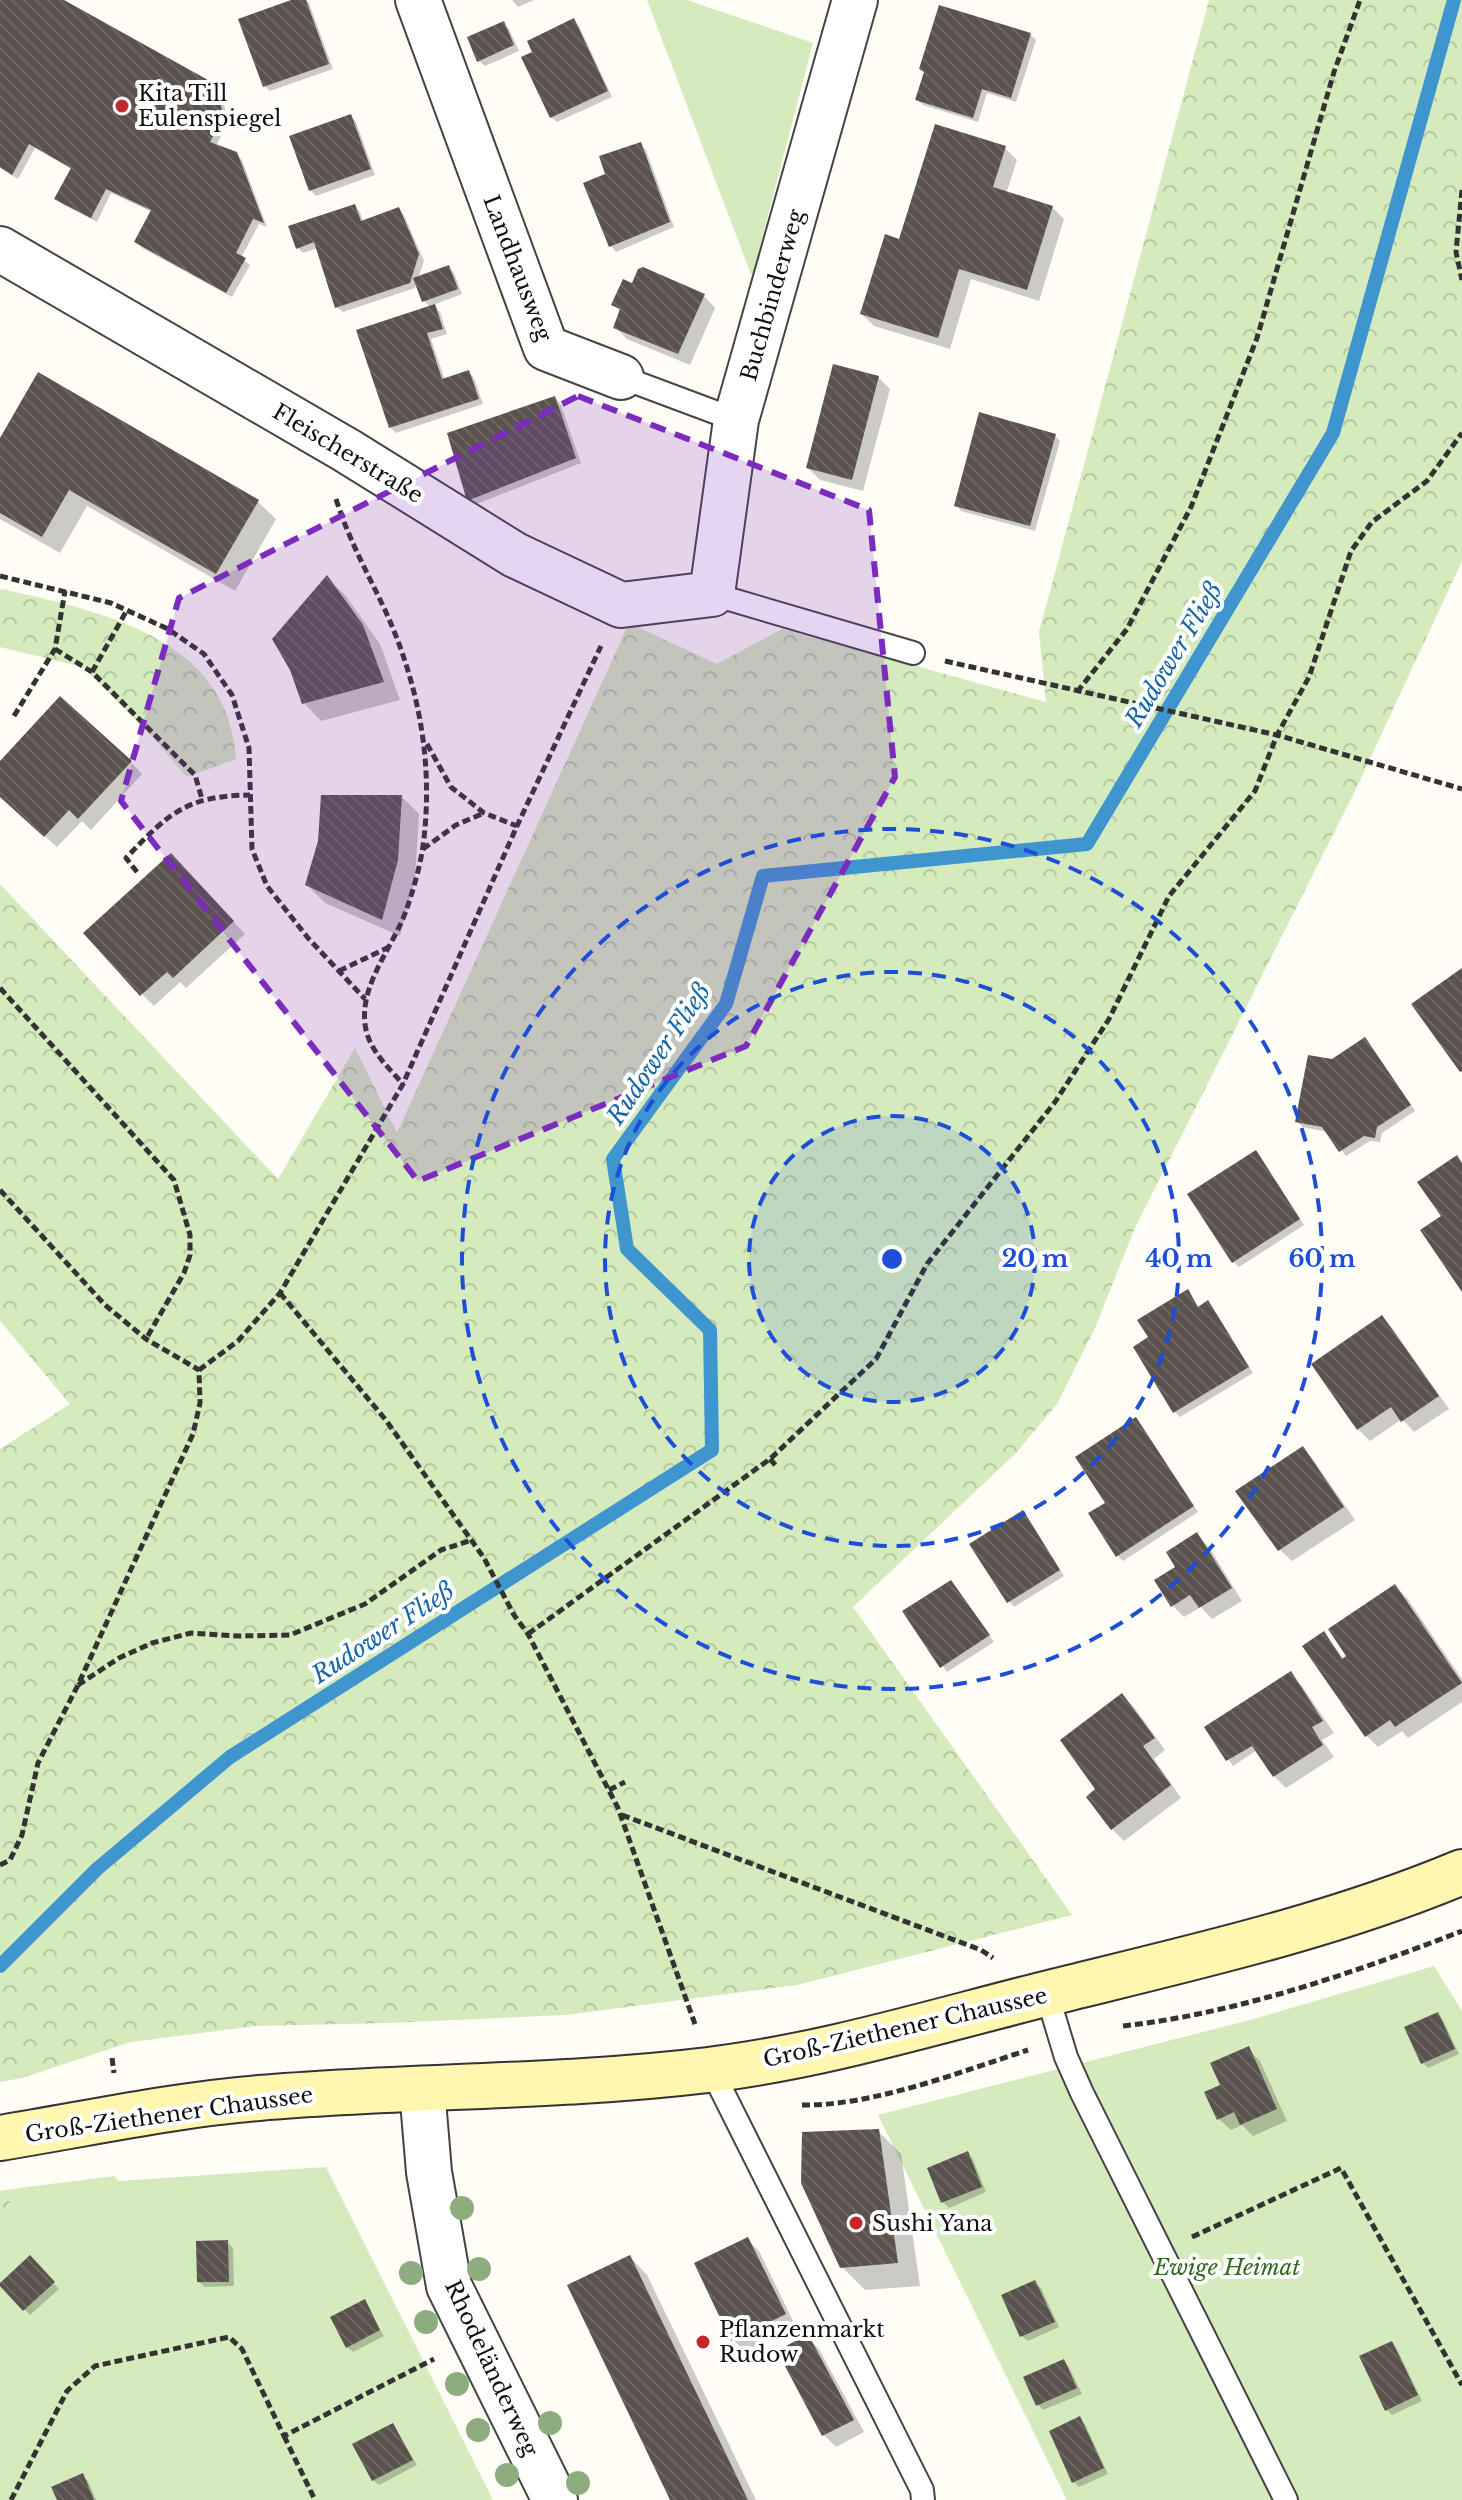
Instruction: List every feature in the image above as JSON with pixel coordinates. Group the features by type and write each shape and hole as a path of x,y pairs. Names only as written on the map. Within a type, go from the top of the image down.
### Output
{"street":[{"name":"Landhausweg","path":"418,0 546,348 621,377"},
{"name":"Buchbinderweg","path":"712,594 736,420 855,0"},
{"name":"Fleischerstraße","path":"0,249 346,450 515,555 621,605"},
{"path":"621,605 712,594"},
{"name":"Groß-Ziethener Chaussee","path":"0,2138 255,2098 601,2081 781,2058 872,2039 1279,1935 1461,1874"},
{"name":"Rhodeländerweg","path":"422,2089 430,2182 449,2286 555,2500"}],"lane":[{"name":"Landhausweg","path":"621,377 736,420"},
{"path":"712,594 913,653"},
{"path":"1047,1994 1066,2057 1082,2093 1286,2500"},
{"path":"711,2069 922,2490 923,2500"}],"path":[{"path":"1077,692 1127,629 1191,507 1257,338 1334,72 1360,0"},
{"path":"1462,190 1456,252 1462,280"},
{"path":"528,1634 770,1459 876,1359 927,1264 1055,1102 1109,1019 1169,896 1255,791 1277,735 1309,677 1351,551 1372,522 1427,481 1462,433"},
{"path":"333,491 350,540 386,613 412,679 425,739 428,792 422,850 406,912 365,999 365,1025 373,1051 403,1084"},
{"path":"0,576 111,603 168,629 204,654 232,695 249,748 252,849 267,886 308,938 365,999"},
{"path":"14,716 55,649 65,591"},
{"path":"199,1370 238,1341 280,1293 403,1084 517,826 621,605"},
{"path":"92,672 127,610"},
{"path":"55,649 92,672 195,775 202,799"},
{"path":"913,653 1277,735 1462,789"},
{"path":"425,739 451,787 484,813 517,826"},
{"path":"137,872 126,858 158,824 180,808 220,795 250,795"},
{"path":"422,850 456,825 484,813"},
{"path":"339,971 390,946"},
{"path":"0,988 174,1180 190,1235 190,1255 184,1273 146,1339"},
{"path":"0,1190 105,1305 146,1339 199,1370"},
{"path":"280,1293 385,1419 484,1558 528,1634 621,1815 711,2069"},
{"path":"0,1865 10,1860 22,1835 38,1763 78,1685 193,1434 200,1403 199,1370"},
{"path":"770,1459 778,1468"},
{"path":"78,1685 119,1658 152,1643 191,1633 290,1635 365,1604 441,1550 472,1540"},
{"path":"609,1790 625,1782"},
{"path":"621,1815 981,1950 1047,1994"},
{"path":"1162,2251 1341,2168 1462,2385"},
{"path":"11,2500 67,2391 95,2366 229,2337 242,2349 315,2500"},
{"path":"284,2436 474,2338"}],"highlighted area":[{"path":"578,396 869,510 895,777 746,1046 418,1181 121,801 179,598"}],"green space":[{"path":"647,0 687,0 813,43 752,277"},
{"path":"1209,0 1462,0 1462,561 1356,789 1134,1230 1095,1328 1057,1404 1015,1454 853,1607 1072,1915 797,1985 565,2015 255,2026 131,2042 22,2078 0,2082 0,1449 70,1404 0,1321 0,884 278,1179 355,1048 397,1133 629,623 717,664 782,629 1046,702 1039,632"},
{"path":"2,589 116,620 152,636 184,657 210,684 228,717 236,759 187,777 83,667 0,647"},
{"name":"Ewige Heimat","path":"1434,1966 1462,2011 1462,2500 1067,2500 878,2115 1250,2020"},
{"path":"326,2167 493,2500 0,2500 0,2218 19,2188 114,2176 119,2181"},
{"path":"19,2188 0,2218 0,2191"}],"building":[{"path":"0,0 64,0 217,85 223,116 210,142 237,152 264,223 253,219 236,253 246,258 226,293 134,242 151,210 106,189 91,218 54,199 71,168 29,144 12,175 0,167"},
{"path":"291,0 306,0 329,64 263,87 238,19"},
{"path":"939,5 1031,33 1011,98 982,89 973,118 915,100 924,72 919,69"},
{"path":"574,18 608,91 550,118 521,57 532,52 527,41"},
{"path":"504,21 514,45 477,62 467,37"},
{"path":"351,114 371,169 309,191 289,136"},
{"path":"935,124 1006,146 993,187 1053,206 1027,290 959,269 938,338 860,314 885,234 899,239"},
{"path":"641,142 670,222 609,247 583,183 605,174 599,156"},
{"path":"355,204 361,221 399,207 419,254 410,283 335,308 314,242 296,249 288,226"},
{"path":"449,265 458,289 422,302 413,278"},
{"path":"643,267 705,294 678,354 613,328 620,309 611,305 623,279 632,283 638,269"},
{"path":"435,304 443,329 427,333 442,379 469,370 479,399 389,428 356,330"},
{"path":"833,364 879,376 852,480 806,468"},
{"path":"38,372 259,500 216,574 69,490 42,537 0,513 0,438"},
{"path":"555,396 576,458 467,501 447,433"},
{"path":"979,412 1056,434 1030,526 954,506"},
{"path":"327,575 363,625 384,682 302,704 290,670 272,639"},
{"path":"60,696 132,761 78,819 69,810 44,837 0,797 0,761"},
{"path":"321,795 402,795 398,860 382,920 305,885 318,841"},
{"path":"171,853 234,921 173,978 167,972 140,996 83,933"},
{"path":"1462,968 1462,1071 1460,1072 1411,1004"},
{"path":"1365,1037 1411,1105 1377,1127 1375,1138 1364,1136 1339,1152 1322,1127 1295,1122 1308,1055 1332,1059"},
{"path":"1256,1150 1300,1219 1232,1263 1187,1194"},
{"path":"1457,1155 1462,1163 1462,1292 1420,1230 1441,1216 1417,1182"},
{"path":"1188,1289 1198,1307 1208,1300 1249,1367 1173,1413 1133,1347 1148,1337 1137,1320"},
{"path":"1382,1315 1439,1396 1401,1422 1391,1407 1357,1430 1311,1364"},
{"path":"1136,1417 1194,1506 1116,1557 1088,1513 1105,1503 1075,1457"},
{"path":"1303,1446 1344,1507 1278,1551 1235,1491"},
{"path":"1023,1510 1060,1570 1007,1603 969,1544"},
{"path":"1197,1532 1232,1588 1199,1608 1190,1595 1171,1607 1154,1580 1175,1567 1166,1552"},
{"path":"951,1580 990,1635 940,1668 902,1611"},
{"path":"1395,1584 1462,1683 1395,1727 1390,1720 1365,1737 1302,1646 1324,1631 1342,1659 1346,1656 1328,1629"},
{"path":"1291,1671 1323,1721 1312,1727 1323,1745 1273,1777 1252,1746 1226,1761 1204,1727"},
{"path":"1122,1693 1155,1738 1143,1746 1171,1785 1111,1830 1086,1797 1095,1789 1060,1740"},
{"path":"1438,2012 1455,2049 1421,2064 1404,2027"},
{"path":"1249,2046 1277,2109 1240,2125 1234,2112 1217,2120 1204,2092 1220,2085 1210,2063"},
{"name":"Sushi Yana","path":"879,2129 898,2263 840,2268 801,2183 802,2132"},
{"path":"968,2151 982,2187 941,2203 927,2168"},
{"path":"748,2237 786,2314 731,2341 694,2263"},
{"path":"228,2240 229,2282 197,2282 196,2241"},
{"path":"30,2255 55,2282 23,2311 0,2283"},
{"path":"630,2255 748,2500 670,2500 567,2285"},
{"path":"1035,2280 1055,2322 1020,2337 1001,2295"},
{"path":"365,2299 380,2330 346,2348 330,2317"},
{"path":"808,2334 854,2420 822,2436 777,2351"},
{"path":"1392,2341 1418,2395 1385,2411 1359,2356"},
{"path":"1064,2359 1077,2388 1036,2406 1023,2377"},
{"path":"1080,2416 1104,2468 1072,2483 1049,2431"},
{"path":"393,2423 413,2460 372,2481 352,2444"},
{"path":"83,2473 94,2500 57,2500 51,2487"}],"waterway":[{"name":"Rudower Fließ","path":"0,1966 97,1869 230,1757 712,1450 710,1330 627,1249 613,1159 726,1004 763,876 1087,844 1333,433 1454,0"}],"place":[{"name":"Kita Till Eulenspiegel","path":"122,106"},
{"name":"Sushi Yana","path":"856,2223"},
{"name":"Pflanzenmarkt Rudow","path":"703,2342"}]}
